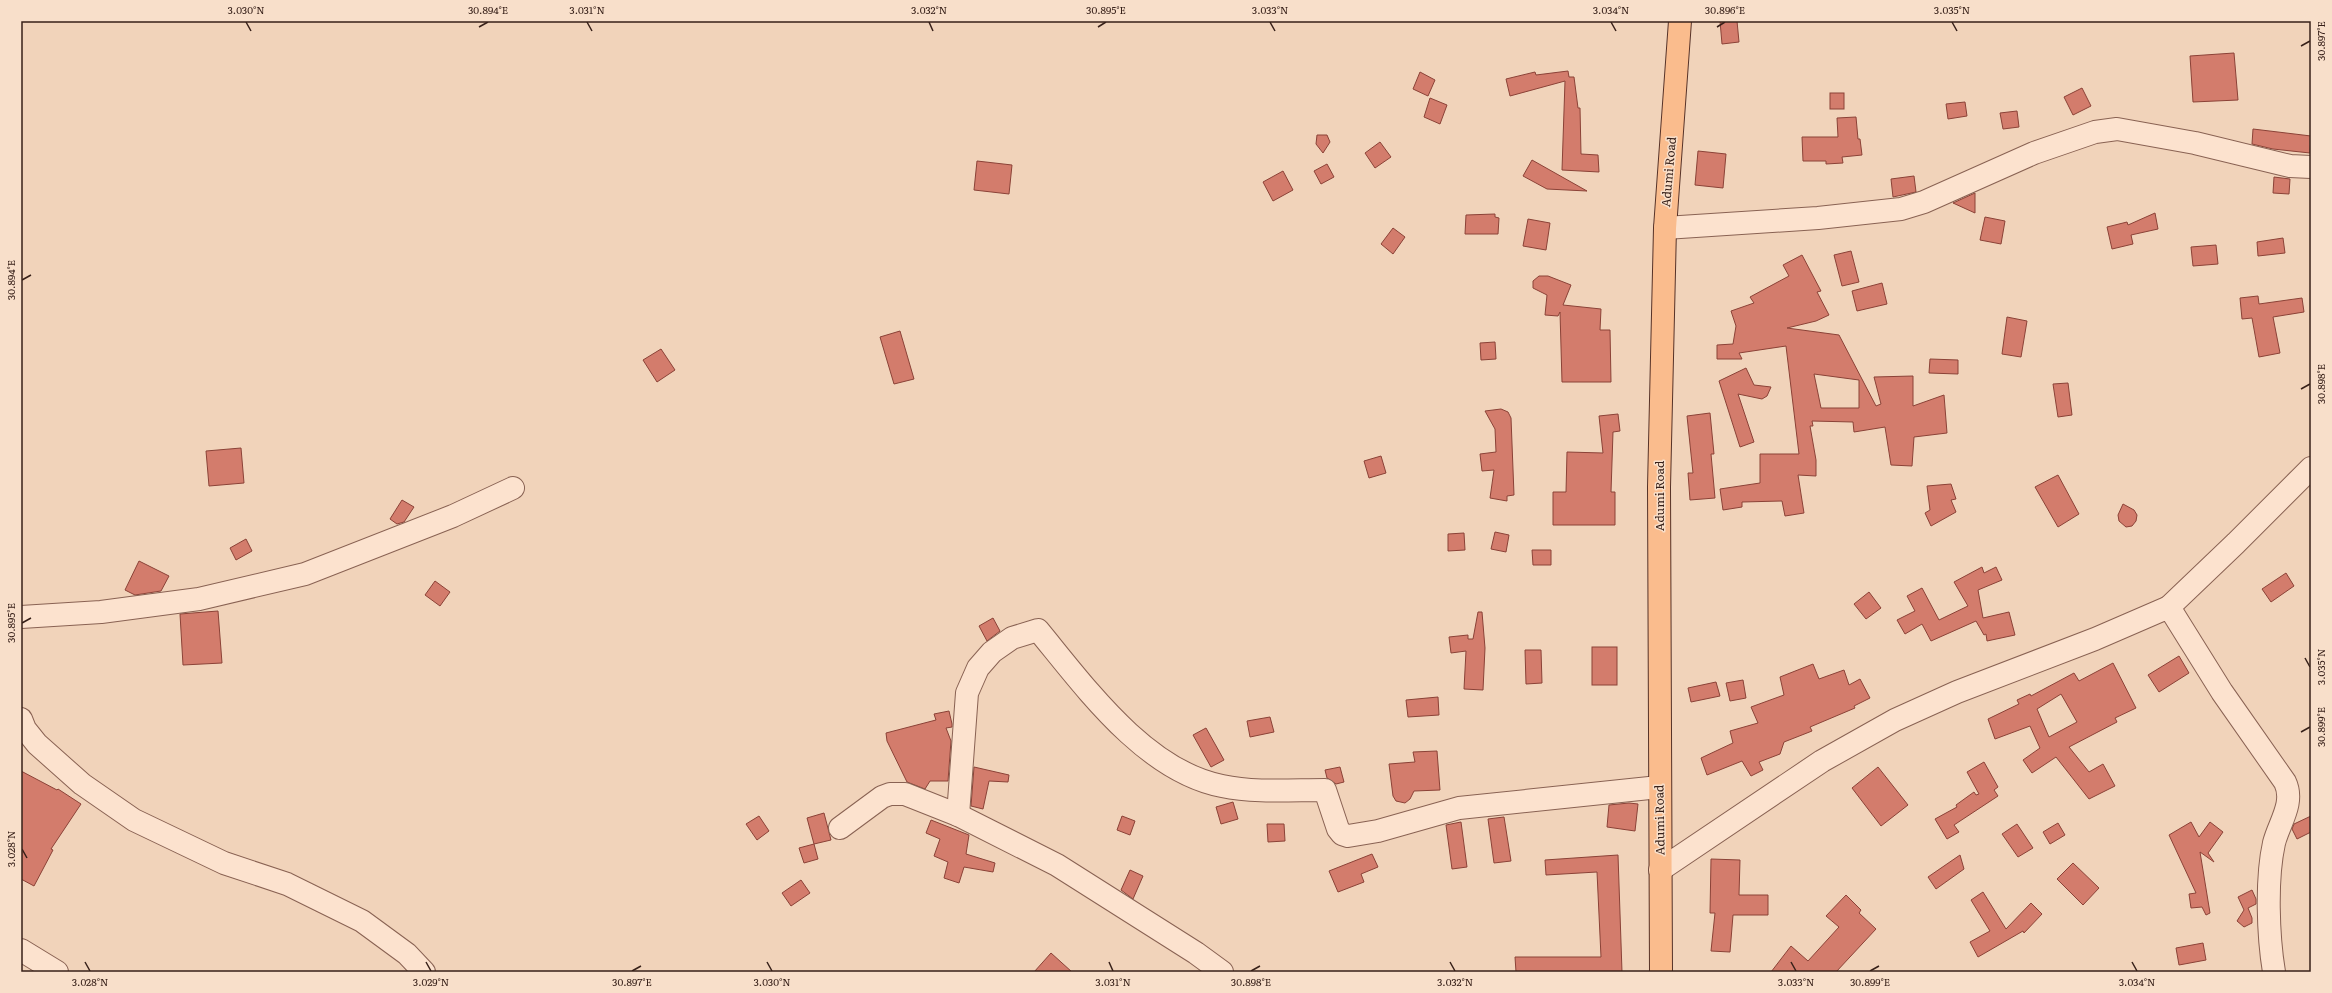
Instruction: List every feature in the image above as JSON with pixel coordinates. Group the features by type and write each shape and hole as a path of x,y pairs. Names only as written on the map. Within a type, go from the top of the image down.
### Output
{"main road":[{"name":"Adumi Road","path":"1661,972 1659,788 1659,487 1665,228 1680,21"}],"street":[{"path":"1665,228 1825,217 1901,209 1924,202 2034,153 2095,132 2117,129 2195,143 2290,166 2311,167"},
{"path":"1660,870 1822,761 1895,720 1957,692 2095,639 2169,607 2236,544 2311,468"},
{"path":"21,618 101,612 199,599 305,574 453,516 513,488"},
{"path":"2169,607 2222,692 2285,782 2289,792 2288,803 2274,842 2271,861 2269,942 2274,972"},
{"path":"958,815 967,693 975,674 992,652 1012,638 1038,630 1098,703 1118,724 1169,764 1196,778 1222,786 1325,790 1338,829 1342,834 1348,836 1378,831 1459,808 1659,788"},
{"path":"21,719 25,729 42,749 82,784 134,820 224,863 287,884 362,921 406,954 424,972"},
{"path":"840,828 890,794 905,794 958,815 1057,865 1196,953 1222,972"},
{"path":"21,950 57,972"}],"building":[{"path":"1720,21 1737,21 1739,42 1722,44"},
{"path":"2234,53 2238,100 2193,102 2190,56"},
{"path":"1568,71 1569,77 1574,77 1578,108 1580,108 1581,154 1598,155 1599,172 1562,170 1565,81 1510,96 1506,79 1535,72 1536,75"},
{"path":"1420,72 1435,80 1428,96 1413,89"},
{"path":"2082,88 2091,106 2073,115 2064,97"},
{"path":"1830,93 1844,93 1844,109 1830,109"},
{"path":"1430,98 1447,105 1440,124 1424,117"},
{"path":"1965,102 1967,116 1948,119 1946,104"},
{"path":"2017,111 2019,127 2003,129 2000,113"},
{"path":"1856,117 1858,139 1860,139 1862,155 1842,157 1843,163 1826,164 1826,161 1803,161 1802,137 1838,137 1837,118"},
{"path":"2253,129 2311,136 2310,153 2273,149 2252,144"},
{"path":"1317,135 1327,135 1330,142 1323,153 1316,144"},
{"path":"1380,142 1391,157 1375,168 1365,153"},
{"path":"1698,151 1726,154 1723,188 1695,185"},
{"path":"1532,160 1587,191 1547,189 1523,176"},
{"path":"977,161 1012,165 1009,194 974,190"},
{"path":"1327,164 1334,177 1321,184 1314,171"},
{"path":"1283,171 1293,190 1273,201 1263,182"},
{"path":"1914,176 1916,192 1893,197 1891,179"},
{"path":"2274,177 2290,179 2289,194 2273,193"},
{"path":"1975,193 1975,213 1953,203"},
{"path":"2155,213 2158,229 2131,235 2133,244 2112,249 2107,227 2127,222 2128,225"},
{"path":"1495,214 1495,217 1499,218 1498,234 1465,234 1466,215"},
{"path":"1985,217 2005,221 2001,244 1980,240"},
{"path":"1528,219 1550,223 1546,250 1523,246"},
{"path":"1393,228 1405,237 1393,254 1381,244"},
{"path":"2283,238 2285,253 2258,256 2257,242"},
{"path":"2216,245 2218,264 2193,266 2191,247"},
{"path":"1851,251 1859,282 1842,286 1834,255"},
{"path":"1802,255 1821,291 1817,292 1829,315 1816,321 1787,328 1839,335 1876,406 1881,404 1874,377 1913,376 1913,406 1944,395 1947,433 1914,437 1912,466 1891,465 1885,427 1854,432 1853,422 1812,421 1813,426 1810,426 1816,460 1816,476 1798,475 1804,513 1785,516 1782,501 1742,502 1742,507 1723,510 1720,489 1760,483 1760,454 1799,454 1786,346 1739,353 1742,359 1717,359 1717,345 1733,344 1736,326 1731,311 1754,303 1750,297 1789,276 1783,265","holes":["1814,374 1859,380 1859,408 1821,408"]},
{"path":"1539,276 1548,276 1571,285 1563,305 1601,309 1600,330 1610,330 1611,382 1562,382 1560,312 1558,316 1545,315 1547,295 1533,288 1533,281"},
{"path":"1882,283 1887,304 1857,311 1852,291"},
{"path":"2258,296 2259,304 2302,298 2304,312 2273,317 2280,353 2259,357 2252,318 2242,319 2240,298"},
{"path":"2007,317 2027,321 2021,357 2002,354"},
{"path":"900,331 914,379 894,384 880,337"},
{"path":"1495,342 1496,359 1481,360 1480,343"},
{"path":"661,349 675,370 657,382 643,360"},
{"path":"1930,359 1958,360 1958,374 1929,373"},
{"path":"1746,368 1754,385 1771,387 1767,396 1762,399 1738,394 1754,442 1740,447 1719,381"},
{"path":"2068,383 2072,415 2058,417 2053,384"},
{"path":"1501,409 1508,412 1511,418 1514,495 1507,496 1507,501 1490,498 1494,470 1482,471 1480,454 1496,452 1495,429 1485,411"},
{"path":"1710,413 1714,454 1711,454 1715,498 1690,500 1688,473 1693,473 1687,416"},
{"path":"1618,414 1620,431 1613,432 1611,492 1615,492 1615,525 1553,525 1553,492 1566,492 1567,452 1603,453 1599,416"},
{"path":"241,448 244,483 209,486 206,451"},
{"path":"1381,456 1386,473 1369,478 1364,461"},
{"path":"2058,475 2079,514 2058,527 2035,487"},
{"path":"1951,484 1956,499 1951,500 1956,512 1931,526 1925,513 1930,510 1927,486"},
{"path":"402,500 414,507 404,522 397,524 390,519"},
{"path":"2123,504 2134,510 2137,515 2136,521 2132,526 2126,527 2119,521 2118,515"},
{"path":"1495,532 1509,535 1506,552 1491,549"},
{"path":"1464,533 1465,550 1448,551 1448,534"},
{"path":"246,539 252,551 236,560 230,548"},
{"path":"1532,550 1551,550 1551,565 1533,565"},
{"path":"139,561 169,576 161,591 135,595 125,590"},
{"path":"1982,567 1984,573 1996,567 2002,580 1978,590 1983,618 2009,612 2015,635 1987,641 1986,634 1984,635 1976,621 1931,641 1922,624 1905,634 1897,620 1915,611 1907,596 1922,588 1939,620 1968,606 1954,582"},
{"path":"2286,573 2294,586 2271,602 2262,589"},
{"path":"435,581 450,592 440,606 425,595"},
{"path":"1869,592 1881,608 1866,619 1854,604"},
{"path":"218,611 222,663 183,665 180,614"},
{"path":"1478,612 1482,612 1485,648 1483,690 1464,689 1466,651 1451,653 1449,637 1468,635 1468,639 1473,639"},
{"path":"993,618 1000,631 987,641 979,626"},
{"path":"1592,647 1617,647 1617,685 1592,685"},
{"path":"1525,650 1541,650 1542,683 1526,684"},
{"path":"2179,656 2189,673 2159,692 2148,675"},
{"path":"2113,663 2136,708 2115,718 2117,722 2069,747 2089,772 2103,764 2115,786 2089,799 2056,757 2032,773 2023,760 2040,748 2030,726 1995,739 1988,719 2019,704 2017,700 2030,694 2031,696 2074,673 2079,681","holes":["2061,694 2077,722 2049,737 2037,709"]},
{"path":"1813,664 1819,679 1844,670 1849,685 1860,679 1870,698 1854,706 1855,708 1810,727 1812,731 1784,742 1780,754 1759,762 1763,770 1751,776 1742,761 1707,775 1701,758 1733,743 1730,731 1758,723 1751,707 1784,695 1780,677"},
{"path":"1743,680 1746,698 1730,701 1726,683"},
{"path":"1716,682 1720,696 1691,702 1688,688"},
{"path":"1438,697 1439,715 1408,717 1406,700"},
{"path":"949,711 952,727 946,728 951,741 948,781 930,781 925,789 907,782 887,741 886,733 936,720 934,714"},
{"path":"1270,717 1274,732 1250,737 1247,721"},
{"path":"1206,728 1224,760 1211,767 1193,735"},
{"path":"1437,751 1440,790 1414,791 1410,799 1405,803 1396,801 1393,796 1389,764 1415,762 1413,752"},
{"path":"1984,762 1998,787 1994,790 1998,796 1954,825 1959,832 1947,839 1935,819 1957,807 1956,805 1974,792 1976,795 1979,794 1967,772"},
{"path":"974,767 1009,775 1008,782 989,781 983,809 971,806"},
{"path":"1340,767 1344,782 1336,784 1327,778 1325,770"},
{"path":"1878,767 1908,805 1881,826 1852,788"},
{"path":"21,771 57,790 58,789 81,804 51,849 53,850 34,886 21,879"},
{"path":"1233,802 1238,819 1221,824 1216,807"},
{"path":"1629,803 1638,804 1635,831 1607,827 1609,805"},
{"path":"824,813 831,840 814,844 807,818"},
{"path":"759,816 769,831 757,840 746,824"},
{"path":"1122,816 1135,821 1130,835 1117,830"},
{"path":"2311,816 2311,832 2297,839 2292,829 2294,824"},
{"path":"1504,817 1511,861 1494,863 1488,819"},
{"path":"931,820 969,835 966,854 995,863 993,872 964,867 959,883 944,878 948,862 934,856 940,839 926,833"},
{"path":"1461,822 1467,867 1452,869 1446,825"},
{"path":"2191,822 2199,837 2210,822 2223,832 2208,853 2214,862 2200,852 2210,913 2206,915 2202,907 2191,908 2189,894 2196,893 2169,835"},
{"path":"2058,823 2065,835 2050,844 2043,832"},
{"path":"1267,824 1284,824 1285,841 1268,842"},
{"path":"2017,824 2033,848 2018,857 2002,834"},
{"path":"814,844 818,859 804,863 799,848"},
{"path":"1372,854 1378,867 1361,874 1364,882 1338,892 1329,871"},
{"path":"1618,855 1622,972 1516,972 1515,957 1601,957 1597,872 1546,875 1545,860"},
{"path":"1960,855 1964,869 1936,889 1928,877"},
{"path":"1711,859 1740,860 1739,895 1768,895 1768,915 1733,915 1730,952 1711,951 1715,913 1710,913"},
{"path":"2073,863 2099,888 2083,905 2057,879"},
{"path":"1130,870 1143,876 1133,899 1121,890"},
{"path":"801,880 810,893 791,906 782,893"},
{"path":"2252,890 2256,899 2256,904 2248,908 2252,918 2252,923 2244,927 2237,921 2244,910 2238,897"},
{"path":"1983,892 2006,929 2031,903 2042,914 2024,933 2023,931 1978,957 1970,942 1990,931 1971,900"},
{"path":"1846,895 1861,910 1859,913 1876,929 1836,972 1771,972 1791,946 1808,961 1839,927 1826,916"},
{"path":"2203,943 2206,960 2179,965 2176,948"},
{"path":"1051,953 1072,972 1034,972"}]}
